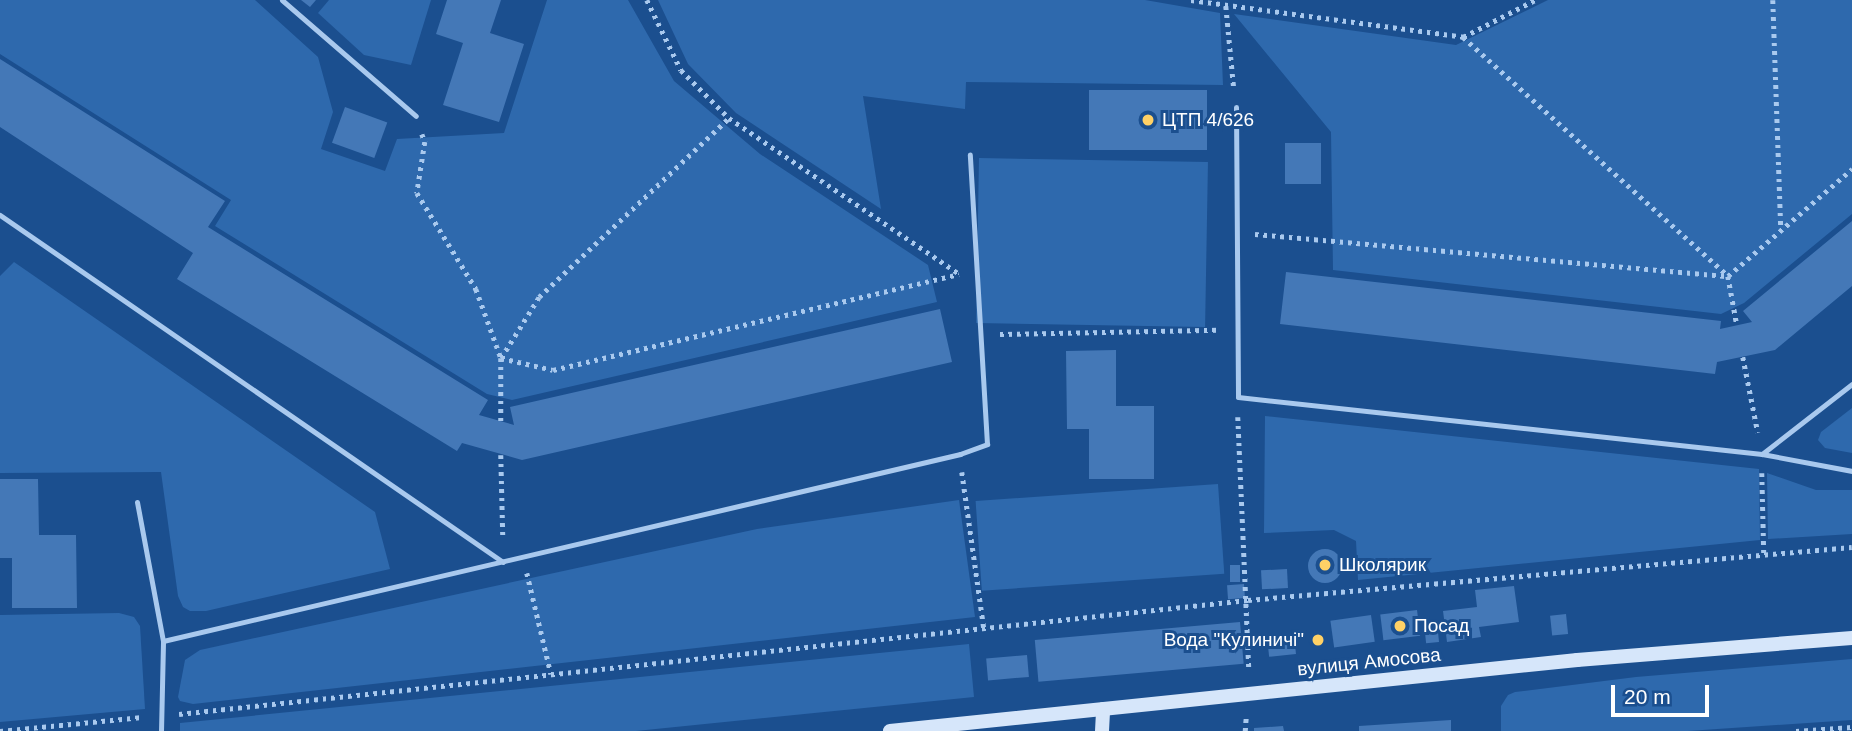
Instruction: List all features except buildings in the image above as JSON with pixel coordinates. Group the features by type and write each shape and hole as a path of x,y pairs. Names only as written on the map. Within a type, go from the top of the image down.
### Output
{"street":[{"name":"вулиця Амосова","path":"890,731 1590,659 1852,638"},
{"path":"1102,731 1103,709"}],"lane":[{"path":"282,0 416,117"},
{"path":"1236,107 1238,397 1762,454 1852,471"},
{"path":"163,641 960,454 987,444 970,154"},
{"path":"0,215 503,562"},
{"path":"1762,454 1852,384"},
{"path":"136,502 163,641 161,731"}],"path":[{"path":"647,0 681,70 729,118 976,285"},
{"path":"1191,0 1463,37 1728,276 1737,326"},
{"path":"1463,37 1535,0"},
{"path":"1773,0 1781,230"},
{"path":"1227,6 1236,107"},
{"path":"501,358 539,297 729,118"},
{"path":"425,142 417,193 475,289 501,358 501,421"},
{"path":"1237,233 1728,276 1852,169"},
{"path":"501,358 553,370 959,274"},
{"path":"980,335 1237,330"},
{"path":"1743,357 1762,454"},
{"path":"1238,397 1249,667"},
{"path":"960,454 984,628"},
{"path":"501,455 503,562"},
{"path":"1762,477 1764,553"},
{"path":"0,731 1248,600 1852,547"},
{"path":"531,589 551,674"},
{"path":"1245,731 1246,716"},
{"path":"1796,731 1852,727"}],"shaded area":[{"path":"0,0 255,0 318,57 333,112 321,149 385,171 397,139 504,133 547,0 628,0 674,81 760,154 928,265 937,302 512,400 487,394 215,226 231,200 0,54"},
{"path":"329,0 431,0 411,65 364,55 318,13"},
{"path":"658,0 1145,0 1220,13 1223,85 966,82 965,109 863,96 881,209 736,113 688,64"},
{"path":"1548,0 1852,0 1852,214 1744,303 1721,314 1333,270 1331,132 1234,14 1456,45"},
{"path":"979,158 1208,162 1205,327 976,323"},
{"path":"14,262 375,512 390,569 206,611 190,611 183,607 178,596 161,472 0,473 0,276"},
{"path":"1852,408 1852,453 1825,448 1818,440 1821,432"},
{"path":"1265,416 1759,469 1760,540 1358,580 1356,541 1334,530 1264,533"},
{"path":"1767,473 1816,490 1852,490 1852,534 1768,539"},
{"path":"1218,484 1224,574 982,591 976,501"},
{"path":"959,500 975,617 193,704 180,701 178,697 185,660 200,650 757,529"},
{"path":"119,613 134,617 140,626 145,709 0,722 0,615"},
{"path":"969,644 974,697 636,731 180,731 180,723"},
{"path":"1852,659 1852,720 1688,731 1501,731 1501,706 1508,695 1515,692 1636,677"}],"place":[{"name":"ЦТП 4/626","path":"1148,120"},
{"name":"Школярик","path":"1325,565"},
{"name":"Посад","path":"1400,626"},
{"name":"Вода \"Кулиничі\"","path":"1318,640"}]}
